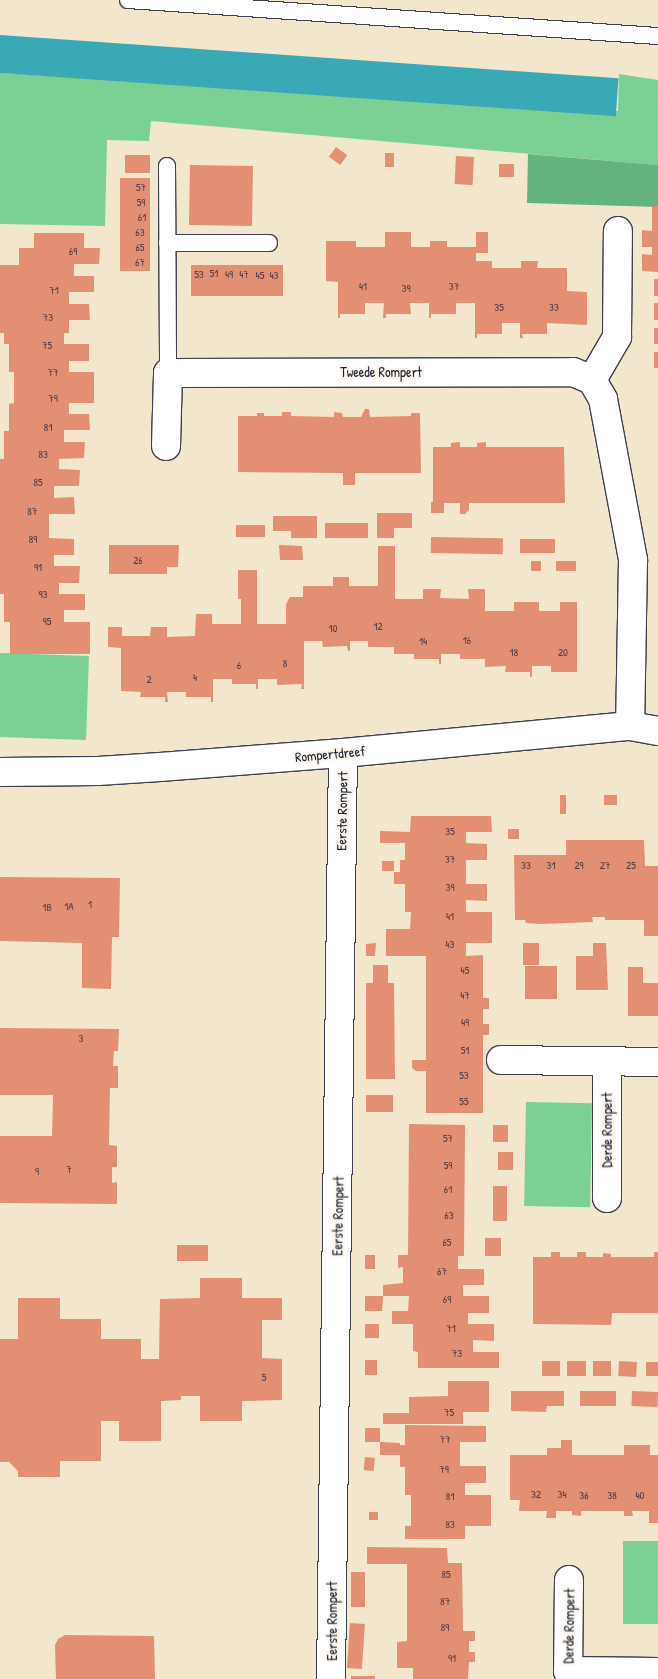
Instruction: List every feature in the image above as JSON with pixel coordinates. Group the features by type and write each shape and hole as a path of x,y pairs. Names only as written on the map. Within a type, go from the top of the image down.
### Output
{"street":[{"path":"618,231 617,337 592,380 603,399 634,560 630,726"},
{"name":"Tweede Rompert","path":"168,373 573,372 592,380"},
{"path":"166,446 168,373"},
{"name":"Rompertdreef","path":"0,772 98,770 343,753 630,726 658,731"},
{"name":"Eerste Rompert","path":"331,1679 343,753"},
{"path":"501,1060 658,1062"},
{"name":"Derde Rompert","path":"607,1062 607,1198"},
{"name":"Derde Rompert","path":"569,1580 568,1671 658,1672"}],"lane":[{"path":"128,0 658,36"},
{"path":"166,166 168,373"},
{"path":"167,243 269,243"}],"green space":[{"path":"0,73 618,111 619,74 658,80 658,165 151,121 149,141 107,140 105,226 0,224"},
{"path":"528,154 658,165 658,207 527,203"},
{"path":"0,653 89,656 86,740 0,737"},
{"path":"526,1102 592,1103 590,1207 524,1206"},
{"path":"623,1541 658,1541 658,1624 623,1624"}],"water":[{"path":"0,35 618,78 616,116 0,73"}],"building":[{"path":"336,147 347,155 340,165 329,157"},
{"path":"385,153 394,153 394,167 385,167"},
{"path":"125,155 150,155 150,173 125,173"},
{"path":"456,156 474,157 473,185 455,184"},
{"path":"499,164 514,164 514,177 499,177"},
{"path":"190,165 253,166 252,226 189,225"},
{"path":"120,178 150,178 150,271 120,271"},
{"path":"652,206 658,206 658,272 642,271 642,254 652,255 652,247 642,247 642,230 652,231"},
{"path":"385,232 411,232 411,247 430,247 430,241 447,241 447,247 476,247 476,232 488,232 488,253 476,253 476,261 492,261 492,268 521,268 521,261 538,261 537,268 567,268 567,291 587,292 587,325 547,323 547,334 522,334 523,338 520,338 520,323 502,323 502,334 477,334 477,338 475,338 475,303 456,303 456,314 431,314 431,318 429,318 429,303 410,303 411,314 386,314 386,318 383,318 384,303 365,303 365,314 340,314 340,318 338,318 338,282 326,281 326,241 356,241 356,247 385,247"},
{"path":"34,233 84,233 84,248 100,248 99,264 74,264 74,276 94,276 94,292 69,292 69,304 89,304 90,320 69,320 69,333 64,333 64,344 89,344 89,361 69,361 69,372 94,372 94,403 69,403 69,414 89,414 90,430 64,430 64,442 85,442 84,458 59,459 59,469 80,470 79,486 54,486 54,498 74,497 75,514 49,514 49,538 74,539 74,555 54,555 54,566 80,566 79,583 59,583 59,594 85,594 85,610 64,610 64,622 90,622 90,654 10,654 10,622 4,622 4,594 0,594 0,459 4,459 4,431 9,431 9,404 14,403 14,372 9,372 9,344 4,344 4,333 0,333 0,265 19,265 19,248 34,248"},
{"path":"191,265 283,265 283,296 191,296"},
{"path":"654,279 658,279 658,296 654,296"},
{"path":"654,303 658,303 658,320 654,320"},
{"path":"654,328 658,328 658,344 654,344"},
{"path":"654,352 658,352 658,368 654,368"},
{"path":"365,409 369,409 370,417 411,416 411,413 420,413 421,473 355,473 355,485 343,485 343,473 238,472 238,416 257,416 257,413 264,413 264,416 282,416 282,412 291,412 291,416 334,417 334,412 342,413 343,417 361,417"},
{"path":"460,442 460,447 477,447 477,443 486,442 486,447 564,447 565,503 469,503 469,510 465,514 460,514 460,503 444,503 444,513 431,513 431,502 433,502 433,447 451,447 451,443"},
{"path":"377,513 412,513 412,528 394,528 394,538 377,538"},
{"path":"273,516 317,516 317,538 291,538 291,531 273,531"},
{"path":"325,523 368,523 368,538 325,538"},
{"path":"236,525 265,525 265,537 236,537"},
{"path":"431,537 503,538 503,554 431,553"},
{"path":"520,539 555,539 555,553 520,553"},
{"path":"109,545 179,545 178,567 167,567 167,574 109,574"},
{"path":"279,545 302,546 303,560 280,560"},
{"path":"378,546 395,546 395,599 423,599 423,589 441,589 440,598 469,599 468,589 485,589 485,611 514,611 514,602 539,602 539,611 560,611 560,602 577,602 577,672 551,672 551,666 532,666 532,677 530,677 530,672 505,672 506,666 485,667 485,659 460,659 460,654 441,654 441,664 439,664 439,659 414,659 414,654 394,654 394,647 368,647 368,641 350,641 350,651 348,651 347,646 323,647 322,641 304,641 304,689 301,689 302,684 277,685 277,679 258,679 258,689 256,689 256,684 232,684 232,679 213,679 213,702 211,702 211,697 186,697 186,692 167,692 168,702 165,702 165,697 140,697 141,692 121,691 121,648 108,647 108,627 122,627 122,636 150,636 151,627 167,627 167,637 195,636 196,614 212,614 212,624 241,624 241,599 238,599 238,570 257,570 257,624 286,624 286,604 290,597 303,597 303,586 333,586 333,577 349,577 349,586 378,586"},
{"path":"531,561 541,561 541,571 531,571"},
{"path":"556,561 576,561 576,571 556,571"},
{"path":"560,795 566,795 566,814 560,814"},
{"path":"604,795 617,795 617,805 604,805"},
{"path":"411,816 491,816 492,832 466,832 466,843 487,844 487,860 466,860 466,884 487,884 487,901 466,900 466,912 492,912 492,943 466,943 466,956 483,955 483,998 489,998 489,1009 483,1009 483,1024 489,1024 489,1035 483,1035 483,1113 426,1113 426,1071 416,1071 412,1068 412,1060 426,1060 426,956 386,956 386,929 410,929 411,912 405,912 405,884 394,884 394,872 400,872 400,860 405,860 405,843 380,843 380,831 410,832"},
{"path":"508,829 519,829 519,839 508,839"},
{"path":"566,840 644,840 645,866 658,866 658,936 644,936 644,920 605,920 605,917 592,917 593,922 541,924 526,923 525,920 515,920 514,855 566,855"},
{"path":"382,861 394,861 394,871 382,871"},
{"path":"0,877 120,878 119,937 112,937 111,989 82,988 82,943 0,941"},
{"path":"376,943 375,956 366,956 366,944"},
{"path":"523,943 539,943 539,965 523,965"},
{"path":"593,943 606,943 608,990 576,990 576,956 593,956"},
{"path":"373,965 388,965 388,983 394,983 395,1079 366,1079 366,983 373,983"},
{"path":"525,966 557,966 557,999 525,999"},
{"path":"628,967 643,967 643,983 658,983 658,1016 628,1016"},
{"path":"0,1028 119,1029 118,1051 114,1051 113,1066 118,1066 118,1088 110,1088 109,1145 117,1146 117,1167 112,1167 112,1183 117,1182 117,1204 0,1203 0,1136 52,1136 53,1095 0,1095"},
{"path":"366,1095 393,1095 393,1112 366,1112"},
{"path":"409,1124 465,1125 464,1256 458,1256 458,1269 484,1269 484,1285 463,1285 463,1296 489,1296 489,1313 468,1313 468,1324 494,1324 494,1341 473,1340 473,1352 499,1352 499,1368 418,1368 418,1352 413,1351 413,1324 392,1324 392,1311 408,1311 409,1296 383,1296 383,1285 403,1283 403,1267 398,1268 398,1255 408,1255"},
{"path":"493,1125 508,1125 508,1142 493,1142"},
{"path":"498,1152 513,1152 513,1170 498,1170"},
{"path":"493,1186 507,1186 507,1221 493,1221"},
{"path":"485,1238 501,1238 501,1256 485,1256"},
{"path":"177,1245 208,1245 208,1261 177,1261"},
{"path":"551,1252 560,1252 560,1257 577,1257 577,1252 586,1252 586,1257 603,1257 603,1253 611,1254 611,1257 654,1257 654,1252 658,1252 658,1313 612,1313 611,1325 533,1324 533,1257 551,1257"},
{"path":"365,1255 375,1255 375,1269 365,1269"},
{"path":"200,1278 242,1278 242,1298 282,1298 282,1320 262,1320 262,1358 282,1359 282,1400 242,1401 242,1421 200,1421 200,1396 181,1396 181,1400 161,1401 161,1441 119,1441 119,1421 101,1421 101,1461 60,1461 60,1477 18,1477 18,1471 9,1462 0,1462 0,1339 18,1339 18,1298 60,1298 60,1319 101,1319 101,1339 141,1339 141,1359 159,1359 160,1299 200,1298"},
{"path":"365,1296 383,1296 382,1311 365,1311"},
{"path":"365,1324 379,1324 379,1338 365,1338"},
{"path":"365,1360 377,1360 377,1375 365,1375"},
{"path":"542,1361 560,1361 560,1376 542,1376"},
{"path":"567,1361 586,1361 586,1376 567,1376"},
{"path":"593,1361 611,1361 611,1376 593,1376"},
{"path":"619,1361 637,1362 636,1377 618,1376"},
{"path":"646,1362 658,1362 658,1376 646,1376"},
{"path":"448,1381 489,1381 489,1412 463,1412 463,1424 383,1424 383,1413 409,1413 409,1397 448,1396"},
{"path":"511,1391 564,1391 564,1406 547,1406 546,1412 511,1411"},
{"path":"580,1391 616,1391 616,1406 580,1406"},
{"path":"632,1391 658,1392 657,1407 631,1406"},
{"path":"405,1425 486,1426 486,1442 460,1442 460,1466 486,1466 486,1483 465,1483 465,1495 491,1495 491,1526 465,1526 465,1539 405,1539 405,1526 411,1526 411,1495 405,1495 405,1467 400,1467 400,1455 380,1455 380,1442 405,1445"},
{"path":"365,1428 380,1428 380,1442 365,1442"},
{"path":"561,1440 572,1440 572,1455 624,1455 624,1445 650,1445 650,1455 658,1455 658,1523 649,1523 649,1511 632,1511 633,1516 624,1516 624,1511 581,1511 581,1516 572,1515 572,1511 556,1511 556,1518 546,1518 547,1511 519,1511 520,1500 510,1500 510,1455 547,1455 547,1448 561,1448"},
{"path":"365,1457 375,1458 374,1471 364,1470"},
{"path":"369,1512 378,1512 378,1520 369,1520"},
{"path":"367,1547 447,1548 448,1563 462,1563 463,1631 475,1631 475,1641 469,1641 469,1652 475,1652 475,1662 469,1662 468,1679 413,1679 413,1668 397,1668 397,1642 407,1641 407,1564 367,1564"},
{"path":"351,1572 365,1572 365,1607 351,1607"},
{"path":"350,1623 365,1624 362,1669 347,1668"},
{"path":"65,1635 154,1636 155,1679 56,1679 55,1645 58,1639"},
{"path":"351,1676 375,1676 375,1679 351,1679"}]}
